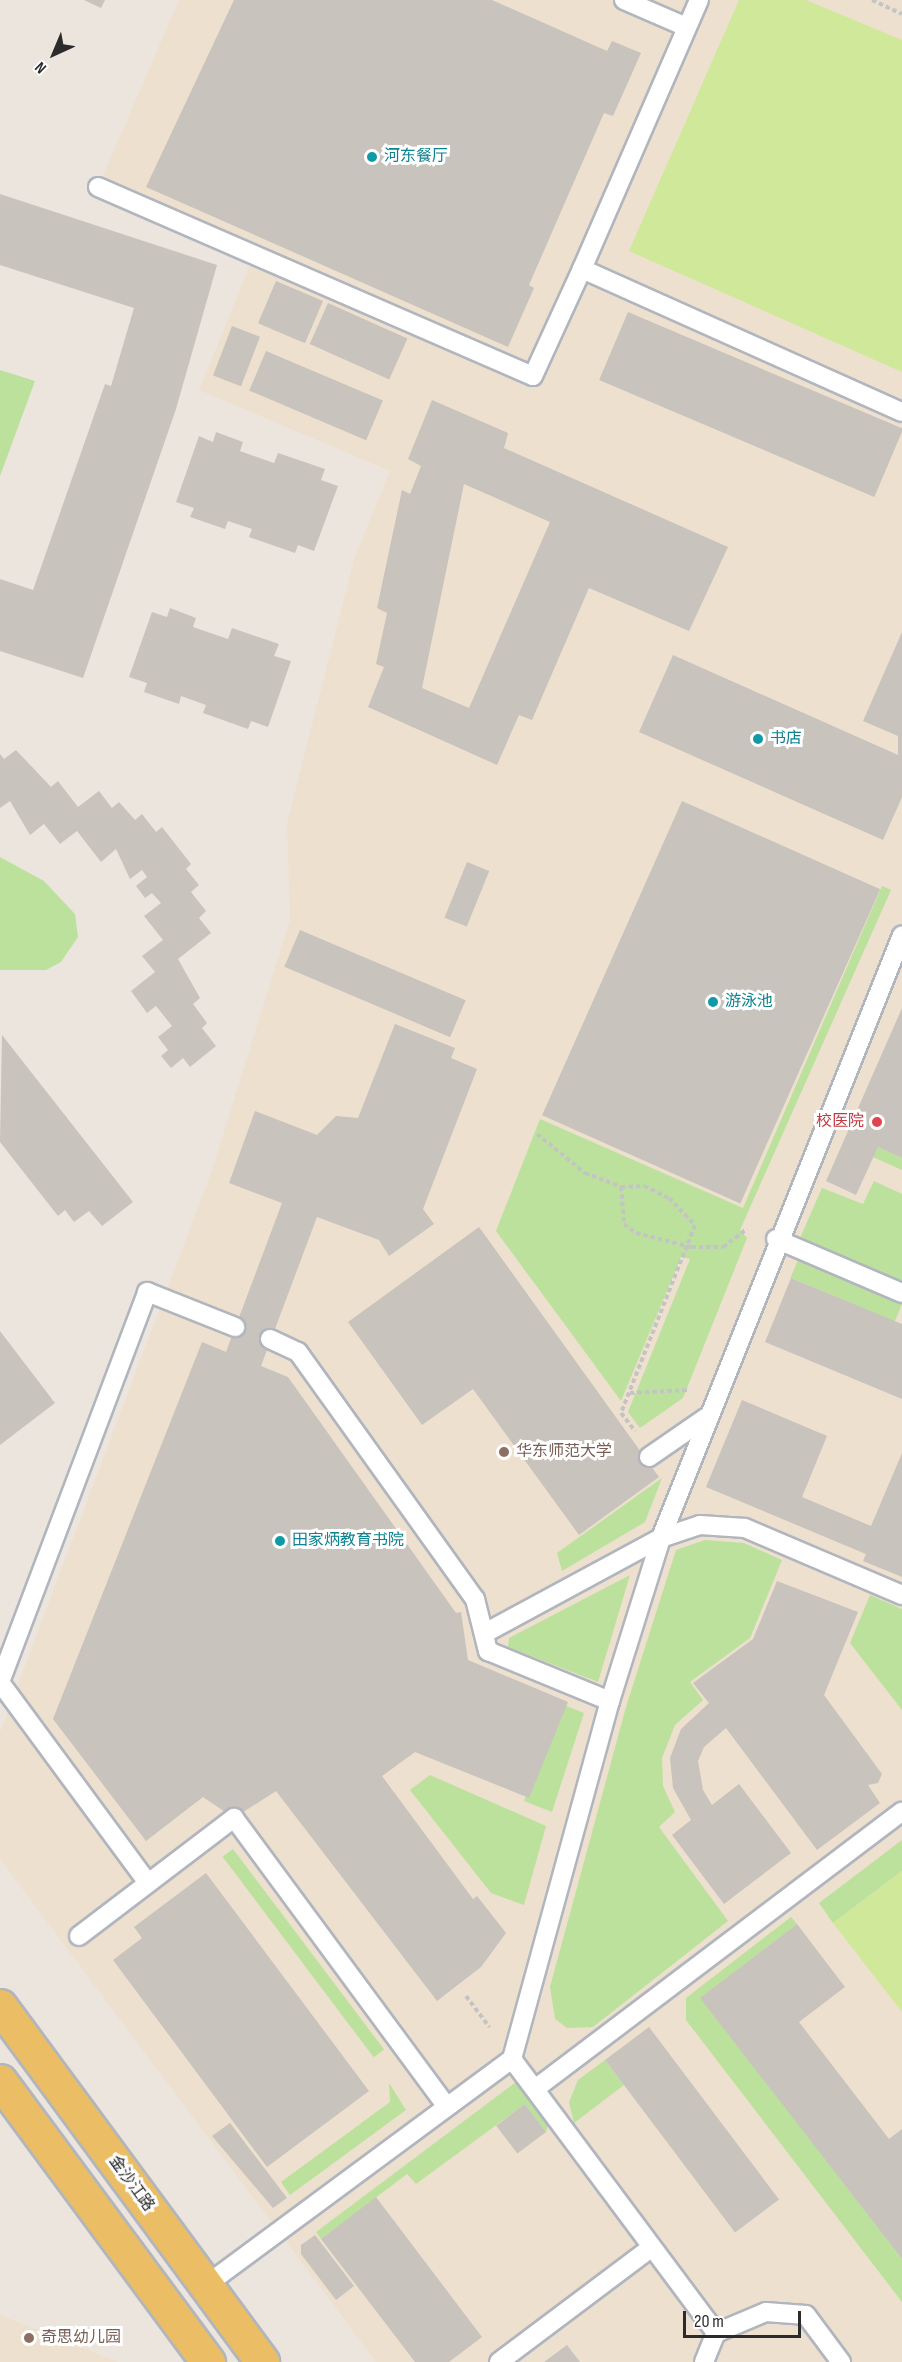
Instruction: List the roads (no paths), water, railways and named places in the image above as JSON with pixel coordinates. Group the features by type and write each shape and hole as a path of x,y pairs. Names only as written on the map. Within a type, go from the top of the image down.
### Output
{"main road":[{"name":"金沙江路","path":"0,2006 262,2362"},
{"path":"0,2081 208,2362"}],"lane":[{"path":"624,0 686,27"},
{"path":"98,187 533,376 699,0"},
{"path":"582,269 902,412"},
{"path":"205,2286 512,2059 610,1701 661,1538 776,1239 902,935"},
{"path":"776,1239 902,1293"},
{"path":"148,1883 0,1682 147,1292 235,1327"},
{"path":"270,1340 298,1352 475,1599 488,1651 610,1701"},
{"path":"651,1456 707,1417"},
{"path":"485,1633 661,1538 700,1525 745,1528 902,1595"},
{"path":"535,2089 902,1811"},
{"path":"79,1936 234,1818 446,2106"},
{"path":"512,2059 716,2333"},
{"path":"499,2362 652,2247"},
{"path":"704,2362 716,2333 766,2312 806,2315 841,2362"}],"place":[{"name":"河东餐厅","path":"372,157"},
{"name":"书店","path":"758,739"},
{"name":"游泳池","path":"713,1002"},
{"name":"校医院","path":"877,1122"},
{"name":"华东师范大学","path":"504,1452"},
{"name":"田家炳教育书院","path":"280,1541"},
{"name":"奇思幼儿园","path":"29,2338"}]}
